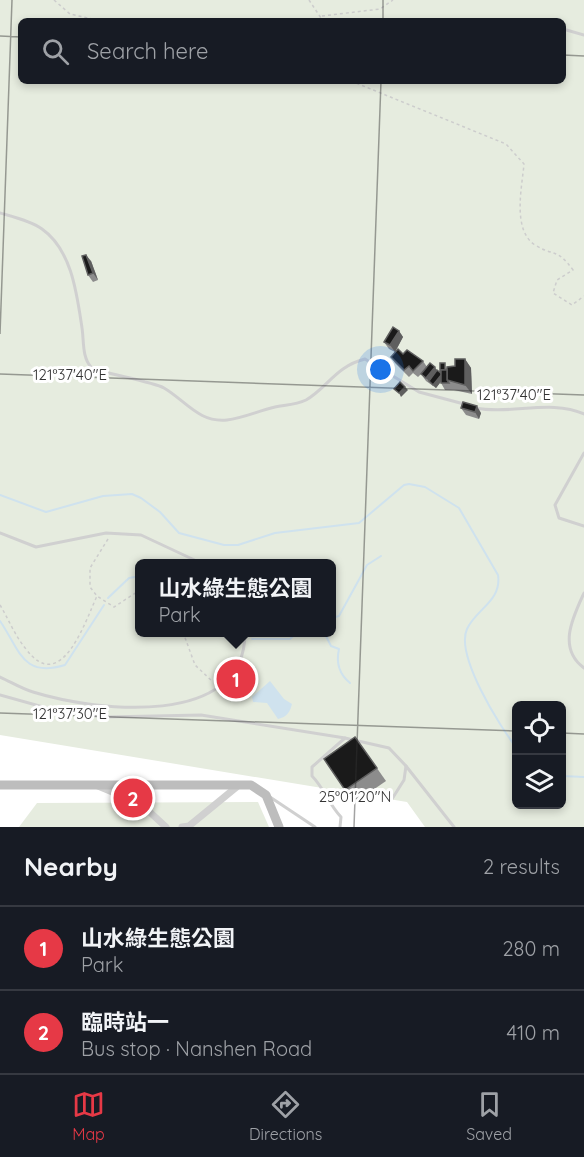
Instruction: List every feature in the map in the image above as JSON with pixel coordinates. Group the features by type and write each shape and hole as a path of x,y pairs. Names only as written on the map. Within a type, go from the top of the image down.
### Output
{"main road":[{"path":"0,785 251,785 266,795 279,827"}],"street":[{"path":"96,785 141,804 166,827"},
{"path":"182,827 189,826 239,785"}],"lane":[{"path":"566,30 584,35"},
{"path":"0,213 42,228 52,238 66,260 82,329 86,359 90,366 100,372 125,375 161,386 205,418 224,421 299,403 314,394 337,372 364,359 419,392 478,408 562,409 584,414"},
{"path":"584,453 555,505 560,518 584,526"},
{"path":"0,533 36,547 112,534 141,536 192,559"},
{"path":"584,593 571,621 568,638 575,659 584,668"},
{"path":"0,676 32,692 94,705 136,708 167,707 192,700 218,687 228,678 245,651 245,637"},
{"path":"0,695 61,712 107,717 201,716 345,738 389,748 454,827"},
{"path":"340,827 341,817 326,800 322,786 312,776 312,767 345,738"},
{"path":"392,799 404,780 406,766"},
{"path":"266,795 315,827"}],"path":[{"path":"54,0 70,14 88,18"},
{"path":"309,0 322,16 342,15 358,9 380,9 393,0"},
{"path":"358,84 506,144 524,164 521,201 523,233 535,245 562,255 573,270 557,280 553,292 572,305 584,296"},
{"path":"112,534 90,568 90,587 97,596 114,607 135,593"},
{"path":"0,605 27,652 38,662 46,665 55,663 74,646 97,596"},
{"path":"184,637 195,665 218,687"}],"shaded area":[{"path":"0,0 584,0 584,827 425,827 407,802 0,735"},
{"path":"258,802 269,827 19,827 37,803"}],"water":[{"path":"270,681 284,699 292,704 288,714 278,719 267,703 253,702 252,697"}],"building":[{"path":"86,255 93,273 88,275 82,256"},
{"path":"393,327 399,331 390,345 384,342"},
{"path":"398,349 403,354 407,350 423,361 413,371 409,366 404,370 391,357"},
{"path":"455,359 465,359 465,385 447,380 447,367 455,366"},
{"path":"430,363 435,367 426,378 421,374"},
{"path":"440,363 445,363 445,370 441,372 440,372"},
{"path":"437,370 442,374 433,385 429,381"},
{"path":"441,370 447,370 449,383 441,383"},
{"path":"400,382 405,387 399,393 394,389"},
{"path":"463,402 477,406 475,412 461,408"},
{"path":"355,737 377,768 345,790 324,759"}],"waterway":[{"path":"0,495 46,512 103,496 132,494 160,512 179,533 224,545 238,545 275,533 359,523 404,485 425,487 459,508 498,575 496,592 471,622 465,641 467,656 481,690 512,741"},
{"path":"336,617 339,616 367,565 381,556"},
{"path":"108,598 129,578 135,577"},
{"path":"0,621 24,659 40,668 51,668 65,665 104,605"},
{"path":"252,639 290,639 292,637"},
{"path":"326,637 331,646 339,649 339,668 350,683"},
{"path":"566,776 584,777"}],"place":[{"name":"山水綠生態公園","path":"236,679"},
{"name":"臨時站一","path":"133,798"}]}
